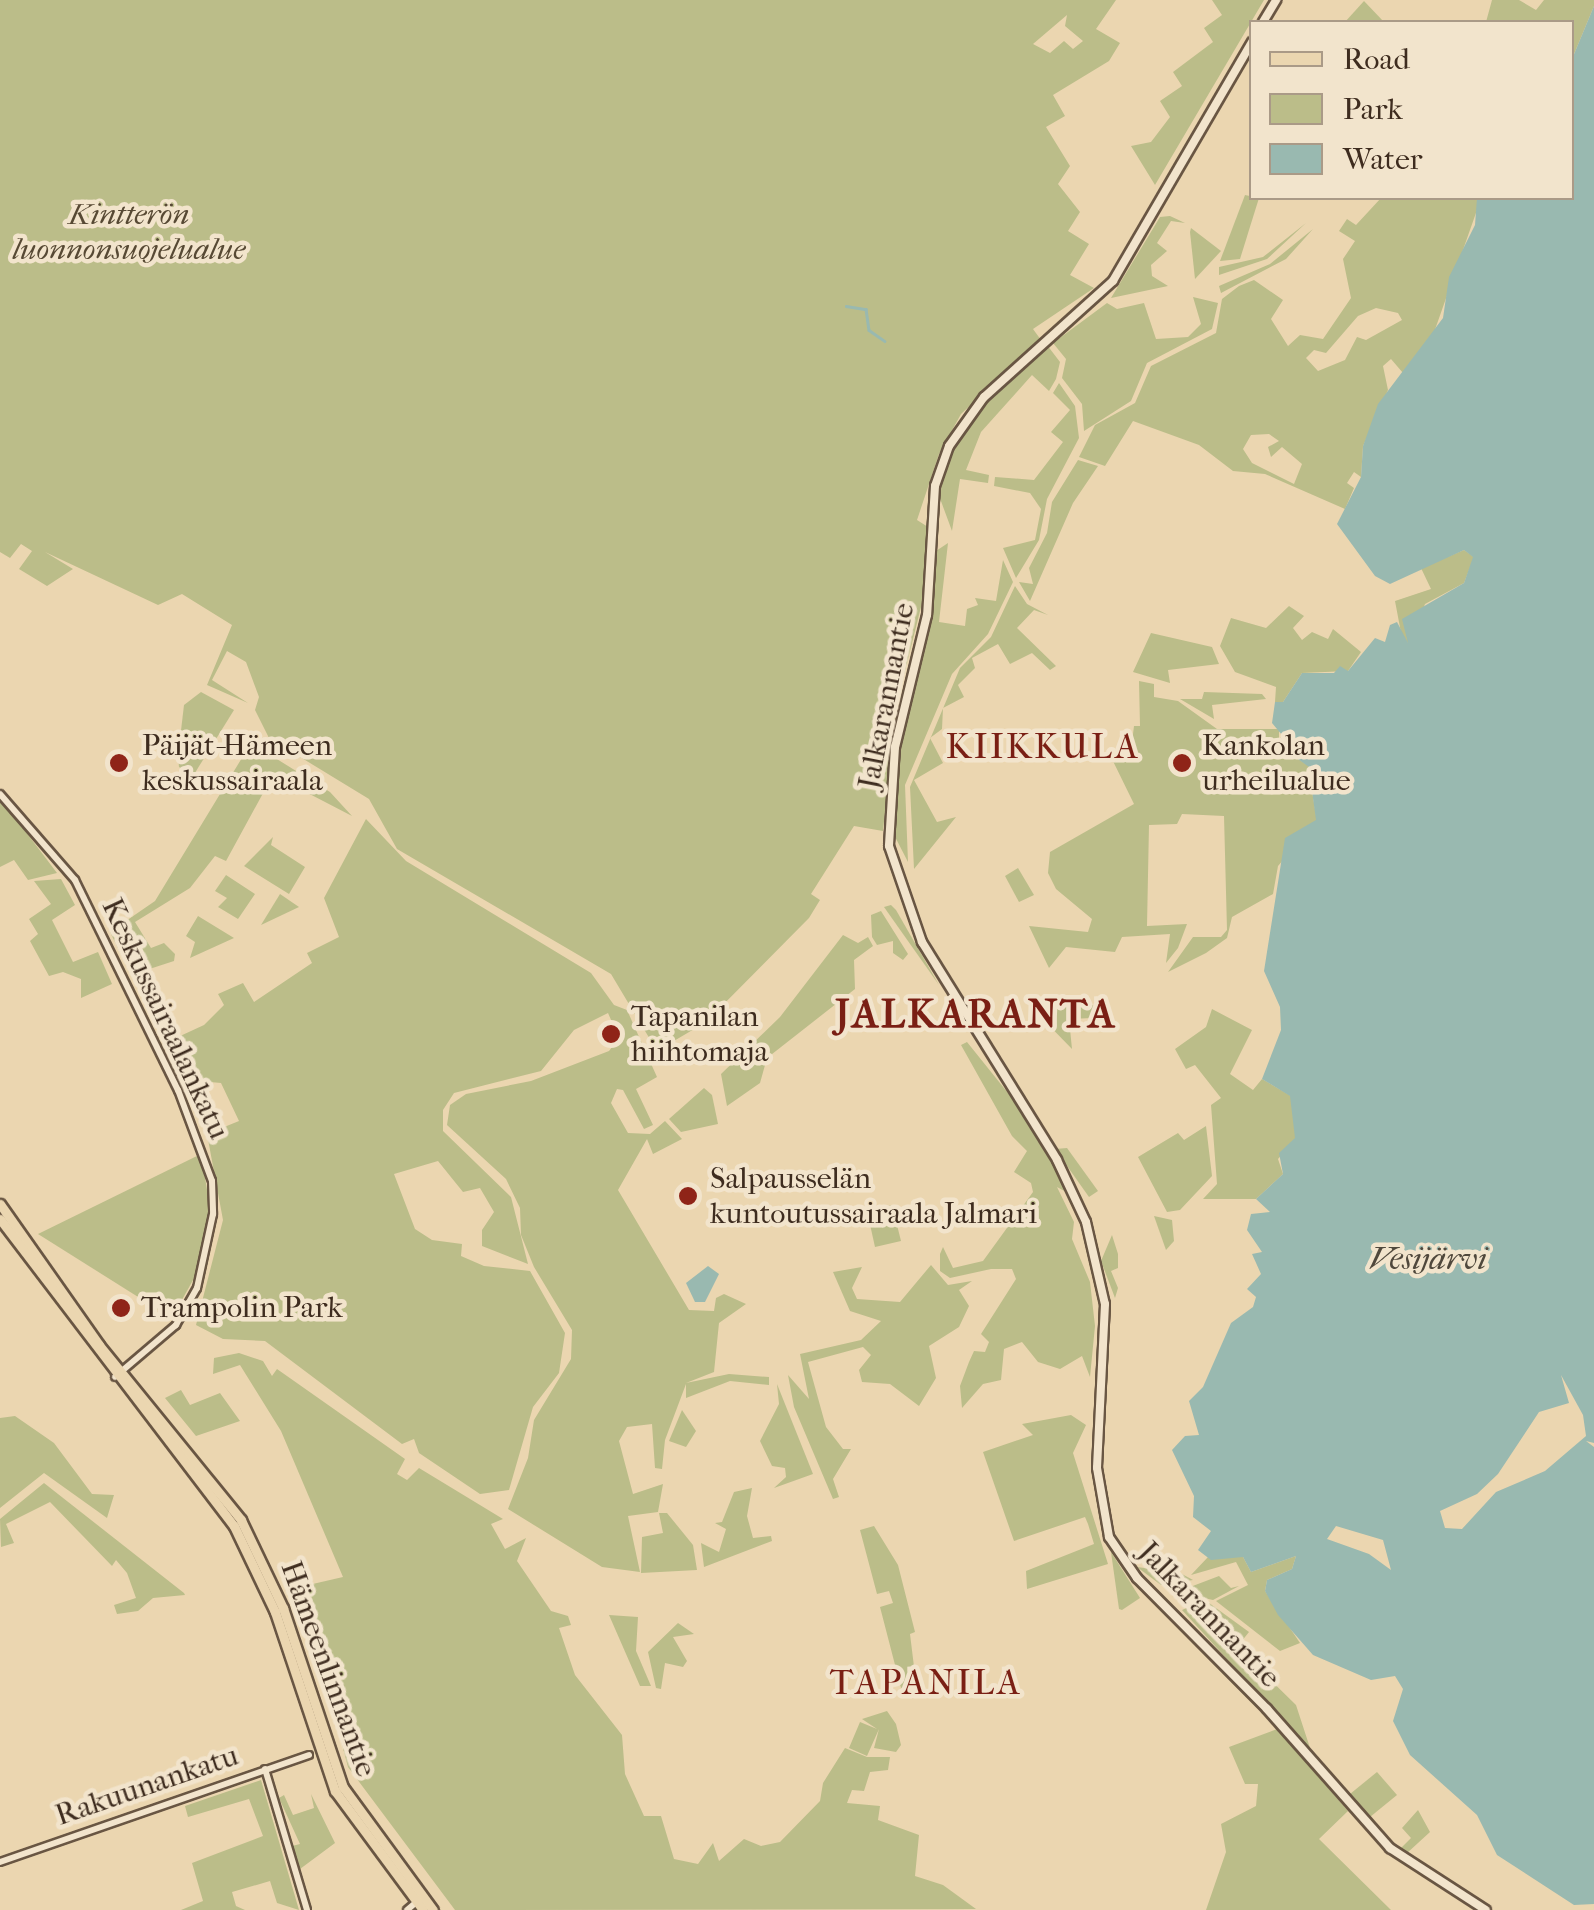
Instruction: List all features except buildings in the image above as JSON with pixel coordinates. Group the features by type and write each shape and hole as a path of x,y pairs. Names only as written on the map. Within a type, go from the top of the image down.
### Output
{"main road":[{"name":"Jalkarannantie","path":"1249,47 1113,281 984,397 949,446 935,486 927,615 895,747 889,846 922,942 1062,1169 1086,1222 1105,1304 1097,1468 1108,1537 1138,1578 1267,1709 1390,1848 1486,1910"},
{"name":"Hämeenlinnantie","path":"0,1204 118,1374 241,1520 283,1608 342,1787 420,1906"},
{"name":"Hämeenlinnantie","path":"0,1219 209,1490 248,1550 275,1612 312,1750 362,1836 420,1906 433,1910"}],"street":[{"name":"Keskussairaalankatu","path":"0,794 75,880 178,1090 212,1181 213,1214 197,1288 176,1324 118,1374"},
{"name":"Rakuunankatu","path":"0,1862 312,1750"},
{"path":"265,1770 307,1910"},
{"path":"406,1910 420,1906"}],"green space":[{"name":"Kintterön luonnonsuojelualue","path":"0,0 1116,0 1096,29 1120,43 1109,61 1053,95 1065,116 1046,127 1070,166 1058,184 1080,212 1068,231 1089,244 1070,275 1094,288 1033,329 1041,340 961,414 939,454 917,520 928,527 923,599 896,707 883,831 854,826 811,894 820,900 809,918 706,1022 657,1051 611,974 397,849 369,799 269,738 255,710 259,697 246,662 227,651 212,680 248,703 207,685 232,625 182,594 158,605 45,552 73,569 47,586 19,569 32,551 21,544 10,558 0,552","holes":["1067,15 1065,26 1083,41 1073,49 1064,41 1050,53 1033,44"]},
{"path":"1212,0 1264,0 1155,185 1131,146 1151,142 1170,117 1160,101 1182,86 1173,72 1213,42 1204,28 1222,15"},
{"path":"1492,0 1519,0 1536,10 1544,0 1594,0 1574,54 1574,20 1487,20"},
{"path":"1364,1 1382,20 1347,20"},
{"path":"1245,195 1249,200 1258,200 1240,259 1220,261"},
{"path":"1379,200 1477,200 1477,210 1431,341 1403,373 1391,359 1383,366 1388,390 1363,446 1361,477 1354,472 1347,483 1354,488 1345,509 1265,474 1233,471 1199,445 1133,421 1105,466 1079,457 1095,425 1135,403 1151,366 1216,333 1222,299 1239,286 1254,280 1283,300 1271,319 1288,346 1300,335 1323,339 1351,298 1343,259 1355,241 1339,231 1347,219 1356,225","holes":["1376,308 1398,313 1402,320 1366,340 1357,337 1345,360 1318,371 1306,358 1314,350 1326,353 1358,316","1269,434 1279,441 1268,447 1271,457 1282,447 1302,464 1294,484 1252,463 1243,449 1251,435"]},
{"path":"1170,216 1185,223 1171,221 1157,243 1167,251 1151,265 1152,276 1168,286 1111,298 1160,217"},
{"path":"1306,223 1267,259 1219,275 1219,267 1263,257"},
{"path":"1191,228 1221,251 1195,279 1190,232"},
{"path":"1313,229 1286,259 1221,293 1219,286 1270,264"},
{"path":"1193,297 1218,303 1212,329 1147,363 1131,401 1084,431 1082,404 1062,378 1066,359 1053,343 1107,303 1117,309 1144,303 1156,339 1188,337 1201,324"},
{"path":"1047,345 1060,362 1056,379 1049,391 1032,375 981,432 966,470 989,475 988,483 960,479 952,531 938,493 953,448 984,406"},
{"path":"1059,383 1075,406 1079,438 1047,499 1039,540 1016,578 1003,548 1035,540 1041,509 1030,493 994,486 995,477 1034,480 1063,442 1051,432 1070,410 1053,393"},
{"path":"1078,460 1098,466 1073,503 1030,601 1019,582 1033,584 1029,568 1047,533 1052,502"},
{"path":"948,543 939,622 965,626 967,609 978,605 975,598 996,601 1003,560 1013,582 988,634 952,674 905,785 908,862 892,831 898,757 931,616 936,551"},
{"path":"1464,550 1474,557 1464,583 1425,604 1410,645 1402,638 1395,601 1431,589 1421,568"},
{"path":"1015,586 1027,604 1048,615 1034,610 1017,628 1056,666 1050,670 1032,653 1010,664 998,644 972,658 975,668 958,685 964,697 943,708 960,668 991,637"},
{"path":"1289,606 1304,616 1293,628 1302,640 1312,632 1328,639 1333,629 1361,652 1348,671 1302,673 1283,702 1275,702 1276,687 1235,672 1220,646 1231,618 1266,628"},
{"path":"1151,633 1212,647 1219,664 1168,670 1170,683 1133,672"},
{"path":"1139,681 1154,684 1154,697 1178,701 1217,729 1279,729 1279,746 1319,773 1312,791 1317,821 1278,866 1273,894 1232,917 1227,938 1168,972 1193,937 1221,937 1227,930 1224,816 1182,814 1177,824 1149,825 1147,926 1187,924 1178,948 1166,963 1170,934 1122,937 1115,952 1066,947 1049,968 1029,926 1088,932 1092,919 1056,889 1048,873 1050,852 1134,804 1111,757 1131,750 1134,726 1140,726"},
{"path":"201,692 234,710 193,776 179,767 178,756 184,705"},
{"path":"1204,692 1262,694 1266,699 1212,705 1214,719 1180,699 1202,699"},
{"path":"943,709 942,729 931,737"},
{"path":"930,739 943,763 914,780 937,822 956,817 914,869 910,787"},
{"path":"251,743 330,792 352,816 273,775 226,861 215,856 190,888 135,922 151,948 164,943 175,954 174,961 131,975 110,932 155,901"},
{"path":"0,802 57,873 28,880 14,860 0,867"},
{"path":"366,819 406,861 591,973 614,1005 627,1010 657,1077 636,1089 653,1125 644,1129 623,1090 617,1089 611,1103 628,1133 650,1134 665,1121 682,1139 653,1154 647,1139 618,1190 689,1310 714,1311 716,1298 724,1294 746,1304 719,1323 714,1372 686,1383 729,1374 769,1377 769,1385 730,1381 686,1398 686,1384 665,1440 662,1469 655,1468 652,1424 627,1427 619,1441 633,1494 663,1484 658,1512 628,1516 640,1572 602,1567 508,1509 528,1458 534,1420 571,1359 572,1330 534,1267 521,1235 520,1208 506,1179 447,1125 450,1105 466,1094 531,1081 609,1051 619,1038 608,1013 574,1030 541,1071 454,1093 443,1110 443,1131 511,1197 528,1264 482,1246 482,1230 494,1212 480,1188 463,1192 438,1161 394,1174 415,1229 432,1240 462,1244 461,1256 484,1266 530,1271 565,1333 559,1373 533,1407 509,1490 480,1494 419,1453 414,1439 402,1444 265,1341 223,1339 196,1325 223,1220 207,1134 239,1121 221,1083 199,1081 193,1073 178,1037 204,1025 224,1005 218,994 243,983 254,1002 312,963 307,953 339,937 324,898"},
{"path":"273,837 271,845 305,867 289,894 244,866"},
{"path":"1018,868 1034,895 1019,902 1005,876"},
{"path":"226,875 255,894 238,919 218,907 227,898 215,891"},
{"path":"61,879 75,905 52,920 73,962 98,952 112,984 81,998 81,979 63,972 49,976 30,941 38,934 29,919 51,904 34,881"},
{"path":"280,894 299,907 261,925"},
{"path":"891,905 896,910 939,985 884,907"},
{"path":"881,911 908,954 903,960 893,953 893,941 877,945 872,937 871,915"},
{"path":"198,916 234,938 190,958 195,942 186,936"},
{"path":"843,935 858,943 868,937 873,946 854,960 855,989 767,1058 760,1083 727,1106 721,1074 780,1017"},
{"path":"1096,1005 1093,1018 1069,1019 1072,1049 1033,1009"},
{"path":"1212,1009 1252,1030 1230,1074 1253,1090 1262,1079 1291,1096 1296,1138 1278,1159 1283,1174 1256,1199 1203,1199 1217,1184 1211,1105 1221,1098 1195,1065 1186,1069 1175,1049 1206,1027"},
{"path":"967,1042 1024,1113 1070,1194 1057,1187 1074,1222 1072,1239 1090,1282 1095,1326 1090,1377 1082,1356 1060,1369 1038,1362 1022,1342 1004,1349 1001,1380 983,1384 962,1408 960,1386 969,1362 974,1351 985,1352 989,1342 981,1334 1016,1279 1012,1269 991,1269 950,1278 940,1271 940,1254 943,1247 953,1268 983,1261 1033,1192 1031,1183 1014,1172 1027,1151 1012,1136 961,1045"},
{"path":"704,1088 712,1095 718,1124 681,1132 669,1119"},
{"path":"1206,1126 1212,1176 1180,1210 1167,1212 1138,1157 1178,1133 1184,1140"},
{"path":"1067,1148 1098,1191 1089,1197 1055,1149"},
{"path":"201,1154 211,1213 202,1264 178,1307 162,1312 38,1234"},
{"path":"892,1205 901,1241 875,1247 867,1211"},
{"path":"1154,1216 1172,1220 1174,1241 1166,1250"},
{"path":"1112,1235 1118,1254 1118,1268 1111,1271 1118,1288 1115,1298 1101,1261"},
{"path":"931,1265 948,1285 972,1281 959,1290 969,1306 959,1327 929,1346 936,1378 919,1406 890,1384 862,1382 859,1370 871,1355 863,1347 808,1362 826,1427 843,1449 851,1449 833,1479 839,1497 833,1499 794,1407 788,1375 809,1399 800,1354 861,1340 881,1321 850,1311 833,1272 862,1267 852,1288 857,1299 900,1302"},
{"path":"239,1353 263,1361 272,1376 277,1369 405,1459 397,1474 407,1480 419,1468 503,1519 491,1524 505,1549 526,1538 517,1561 551,1611 568,1616 571,1625 559,1628 575,1675 622,1735 625,1774 644,1816 661,1816 674,1859 698,1864 713,1843 719,1861 744,1839 761,1846 780,1842 820,1801 823,1783 845,1748 867,1757 890,1757 888,1770 870,1772 864,1791 852,1790 847,1803 880,1806 878,1820 919,1835 915,1876 943,1885 976,1909 455,1910 348,1767 301,1593 304,1586 343,1577 281,1431 240,1365 213,1374 214,1358"},
{"path":"777,1384 813,1474 774,1488 786,1477 785,1468 772,1466 760,1441 779,1404"},
{"path":"181,1390 190,1405 220,1393 240,1421 196,1436 165,1398"},
{"path":"682,1410 696,1431 686,1447 669,1441"},
{"path":"1071,1415 1086,1425 1073,1453 1108,1564 1027,1589 1026,1571 1094,1544 1088,1524 1085,1517 1014,1541 983,1452 1033,1435 1022,1424"},
{"path":"15,1416 54,1443 92,1494 114,1495 107,1518 44,1473 0,1508 0,1418"},
{"path":"44,1483 185,1595 153,1598 138,1611 117,1614 114,1605 136,1598 127,1573 116,1560 112,1566 50,1502 6,1524 14,1543 1,1547 0,1519"},
{"path":"752,1488 747,1516 753,1538 771,1536 772,1541 704,1567 701,1543 719,1552 726,1529 715,1523 722,1522 734,1492"},
{"path":"659,1513 667,1513 693,1545 697,1570 641,1573 642,1537 663,1533"},
{"path":"874,1526 898,1565 915,1632 910,1634 916,1683 901,1688 880,1607 893,1603 889,1591 877,1594 860,1530"},
{"path":"1111,1552 1140,1598 1122,1610 1119,1609"},
{"path":"1296,1556 1292,1569 1267,1580 1265,1591 1300,1643 1280,1651 1216,1601 1248,1585 1236,1562 1191,1575 1208,1557 1243,1557 1251,1572"},
{"path":"1137,1567 1180,1573 1193,1580 1161,1585"},
{"path":"1219,1576 1231,1588 1239,1586 1213,1600 1177,1592"},
{"path":"1205,1600 1249,1632 1241,1642 1244,1654 1296,1705 1311,1751 1182,1610"},
{"path":"609,1615 638,1617 636,1651 651,1686 640,1686"},
{"path":"678,1623 694,1634 673,1637 687,1661 683,1667 665,1663 661,1689 656,1688 648,1652"},
{"path":"887,1711 896,1724 901,1745 896,1752 874,1748 879,1729 867,1756 849,1748 860,1722 877,1729 862,1719"},
{"path":"1277,1729 1348,1811 1319,1839 1391,1910 1206,1910 1226,1852 1221,1824 1256,1806 1258,1784 1245,1784 1229,1747"},
{"path":"1377,1772 1397,1795 1370,1817 1350,1794"},
{"path":"261,1780 299,1910 277,1903 270,1881 232,1892 236,1906 245,1910 181,1910 203,1901 192,1863 263,1836 249,1799 188,1817 185,1806"},
{"path":"311,1794 335,1843 300,1869 292,1846 300,1844 279,1798 284,1795 293,1815 314,1808"},
{"path":"1418,1810 1430,1832 1406,1854 1400,1849 1411,1838 1402,1828"}],"water":[{"name":"Vesijärvi","path":"1594,6 1594,1443 1586,1441 1594,1447 1594,1904 1574,1905 1497,1855 1477,1815 1410,1755 1393,1721 1403,1689 1395,1676 1371,1680 1313,1655 1278,1615 1265,1591 1267,1580 1292,1569 1296,1556 1251,1572 1243,1557 1211,1560 1198,1550 1211,1531 1193,1517 1194,1496 1172,1450 1185,1436 1199,1435 1189,1401 1203,1387 1231,1323 1253,1307 1256,1297 1247,1289 1261,1274 1252,1254 1262,1252 1247,1230 1251,1214 1270,1212 1256,1199 1283,1174 1279,1153 1295,1138 1290,1096 1262,1079 1281,1030 1280,1007 1264,971 1285,838 1316,820 1312,791 1319,774 1278,745 1282,735 1272,723 1275,702 1283,702 1302,673 1334,673 1340,666 1348,671 1375,638 1385,642 1390,625 1397,622 1408,643 1402,619 1464,583 1473,557 1464,550 1390,584 1375,576 1337,524 1361,477 1363,446 1378,404 1443,318 1449,277 1475,225 1477,200 1574,200 1574,54","holes":["1561,1375 1583,1415 1586,1436 1545,1471 1496,1492 1462,1529 1445,1528 1440,1511 1477,1494 1498,1474 1539,1412 1569,1403","1336,1526 1383,1540 1391,1570 1369,1554 1327,1539"]},
{"path":"708,1266 719,1274 705,1302 695,1302 686,1283"}],"waterway":[{"path":"846,306 866,309 869,330 885,341"}],"place":[{"name":"Päijät-Hämeen keskussairaala","path":"119,763"},
{"name":"Kankolan urheilualue","path":"1182,763"},
{"name":"Tapanilan hiihtomaja","path":"611,1034"},
{"name":"Salpausselän kuntoutussairaala Jalmari","path":"688,1196"},
{"name":"Trampolin Park","path":"121,1308"}],"district":[{"name":"KIIKKULA","path":"1043,747"},
{"name":"JALKARANTA","path":"976,1014"},
{"name":"TAPANILA","path":"926,1683"}]}
